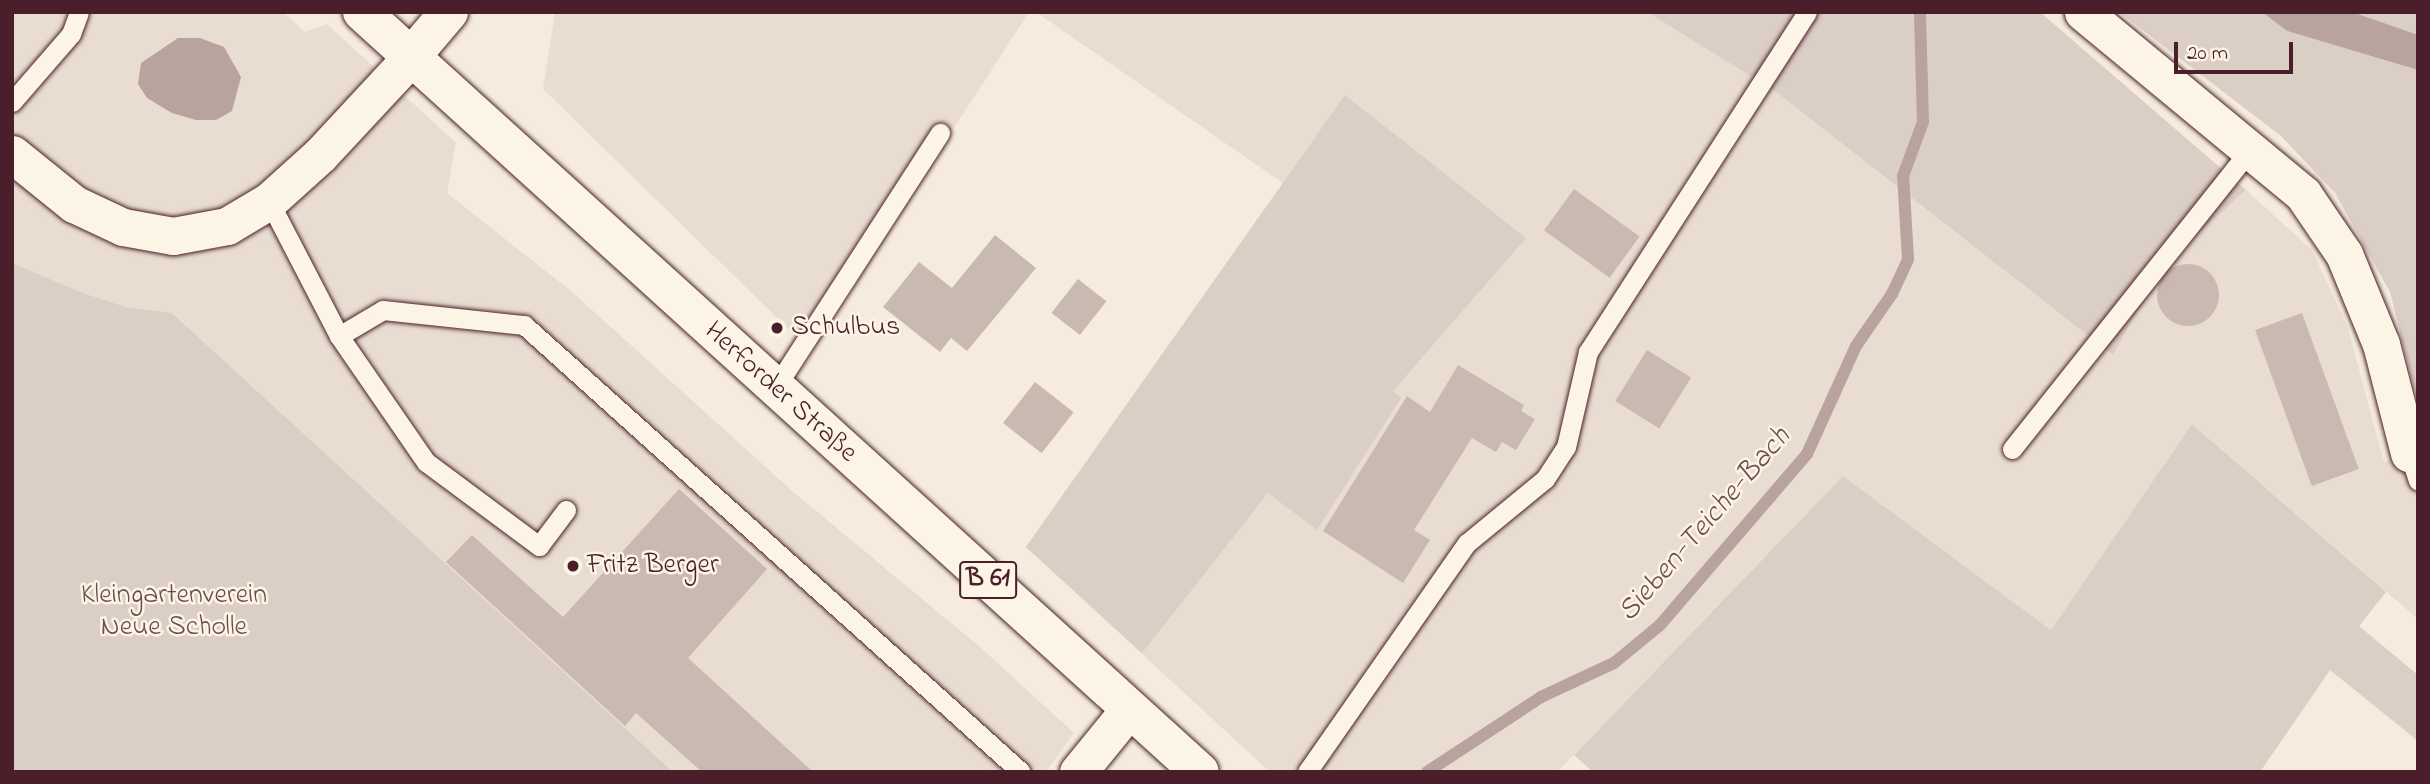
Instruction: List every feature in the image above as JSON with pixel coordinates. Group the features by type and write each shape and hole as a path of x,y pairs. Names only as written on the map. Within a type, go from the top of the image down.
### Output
{"main road":[{"name":"Herforder Straße","path":"362,12 1200,772"},
{"path":"411,57 449,12"}],"street":[{"path":"2083,12 2251,148 2303,194 2344,254 2381,344 2413,467"},
{"path":"12,154 74,204 123,227 173,236 227,226 269,201 320,155 411,57"},
{"path":"1078,772 1130,708"}],"lane":[{"path":"12,102 71,34 79,12"},
{"path":"1307,772 1467,543 1545,480 1566,447 1588,352 1807,12"},
{"path":"775,388 940,133"},
{"path":"2012,449 2251,148"},
{"path":"269,201 339,336 426,461 539,546 566,510"},
{"path":"339,336 383,310 524,325 1021,772"}],"shaded area":[{"path":"12,12 283,12 305,32 327,24 456,143 447,193 571,291 791,490 981,648 1074,733 1046,772 673,772 172,313 126,307 83,293 12,263"},
{"path":"555,12 1029,12 810,350 543,89"},
{"path":"1036,12 1647,12 1776,92 2113,355 2161,268 2246,190 2312,250 2348,328 2384,462 2418,451 2418,619 2192,424 2051,630 1843,476 1557,772 1270,772 1026,547 1283,183"},
{"path":"2262,12 2352,12 2418,35 2418,70 2287,31"},
{"path":"178,38 200,38 224,47 241,77 232,111 216,120 196,120 172,113 147,98 138,84 141,63"}],"green space":[{"path":"1647,12 2040,12 2246,190 2161,268 2113,355 1776,92"},
{"path":"2119,12 2262,12 2287,31 2418,70 2418,403 2390,292 2335,193 2281,136"},
{"path":"2352,12 2418,12 2418,35 2404,33"},
{"path":"1345,95 1526,238 1393,391 1401,398 1317,530 1268,493 1142,653 1026,547"},
{"name":"Kleingartenverein Neue Scholle","path":"12,263 83,293 126,307 172,313 673,772 12,772"},
{"path":"2192,424 2386,592 2359,626 2418,675 2418,741 2330,670 2260,772 1593,772 1574,755 1843,476 2051,630"}],"building":[{"path":"1574,189 1640,237 1610,278 1544,230"},
{"path":"995,235 1036,268 967,351 951,338 940,352 883,307 919,262 952,288"},
{"path":"2182,264 2194,264 2210,273 2217,283 2217,307 2210,317 2194,326 2182,326 2171,321 2162,312 2157,301 2157,289 2162,278 2171,269"},
{"path":"1078,279 1106,301 1080,335 1052,313"},
{"path":"2302,313 2359,469 2312,486 2255,330"},
{"path":"1647,350 1691,378 1659,428 1615,401"},
{"path":"1458,365 1524,405 1521,411 1535,419 1516,450 1502,442 1496,452 1472,438 1414,530 1430,540 1403,583 1323,531 1407,396 1430,412"},
{"path":"1035,382 1074,412 1042,453 1003,423"},
{"path":"679,489 767,569 688,658 813,772 702,772 636,713 625,726 446,562 472,535 563,617"}],"waterway":[{"name":"Sieben-Teiche-Bach","path":"1427,772 1541,697 1614,663 1660,625 1807,454 1856,346 1892,294 1908,259 1903,176 1923,122 1920,12"}],"place":[{"name":"Schulbus","path":"777,328"},
{"name":"Fritz Berger","path":"573,566"}]}
